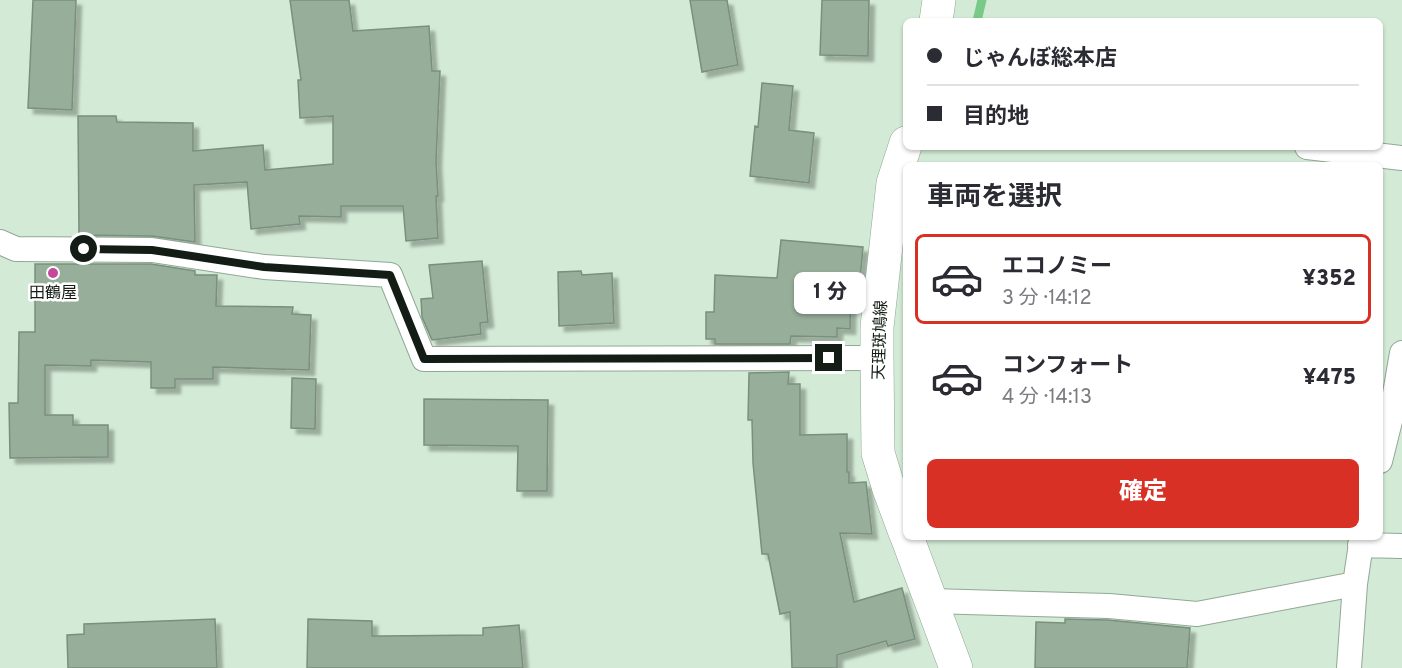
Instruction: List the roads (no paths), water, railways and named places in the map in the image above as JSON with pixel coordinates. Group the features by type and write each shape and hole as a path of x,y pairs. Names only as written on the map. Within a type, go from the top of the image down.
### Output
{"main road":[{"path":"936,18 939,0"},
{"name":"天理斑鳩線","path":"903,528 878,453 877,327 892,183 904,150"},
{"name":"天理斑鳩線","path":"908,540 956,668"}],"street":[{"path":"1333,150 1402,158"},
{"path":"0,242 16,249 152,250 264,267 390,275 424,359 877,358"},
{"path":"1383,448 1402,353"},
{"path":"1349,668 1354,584 1361,541 1402,546"},
{"path":"931,601 1109,606 1197,614 1354,584"}],"waterway":[{"path":"978,18 982,0"}],"place":[{"name":"田鶴屋","path":"53,273"}]}
